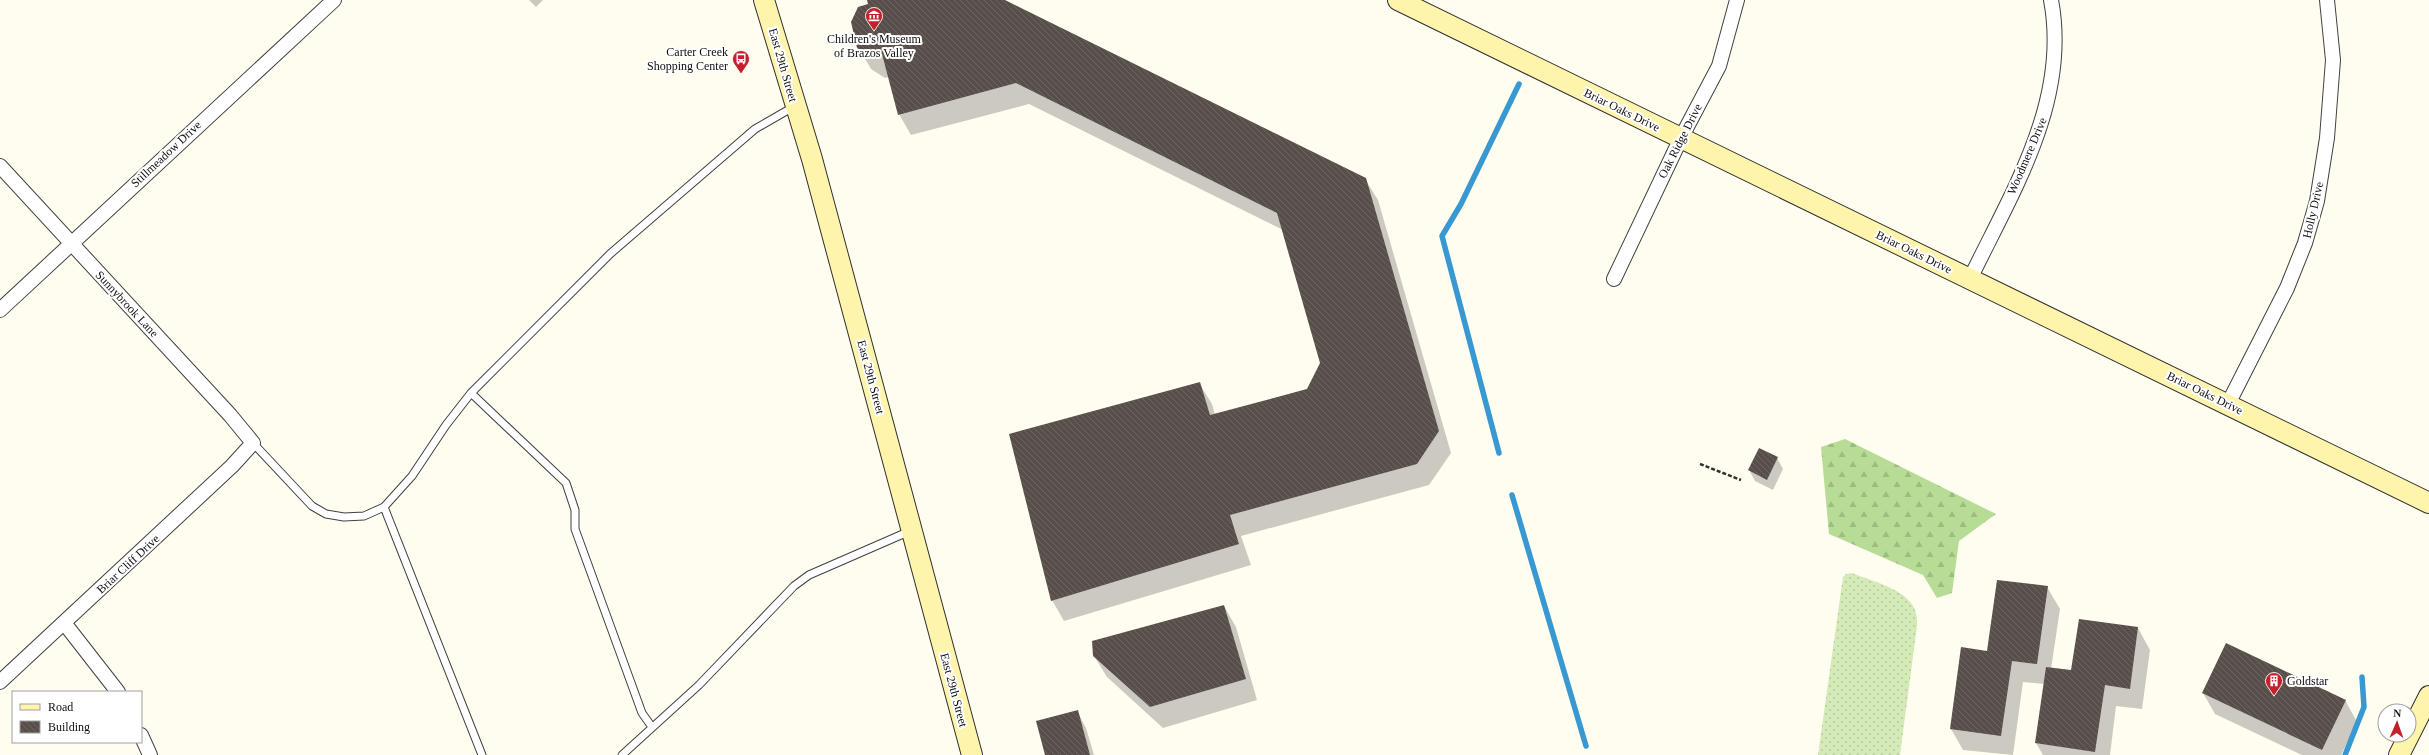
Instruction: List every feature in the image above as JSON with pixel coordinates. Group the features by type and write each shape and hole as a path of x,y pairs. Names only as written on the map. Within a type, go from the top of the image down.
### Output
{"street":[{"name":"Stillmeadow Drive","path":"0,310 70,243 333,0"},
{"name":"East 29th Street","path":"764,0 812,159 972,755"},
{"name":"Briar Oaks Drive","path":"1398,0 2228,404 2429,504"},
{"name":"Oak Ridge Drive","path":"1614,280 1680,138 1719,66 1737,0"},
{"name":"Woodmere Drive","path":"1970,279 2028,160 2045,116 2052,74 2055,34 2050,0"},
{"name":"Holly Drive","path":"2228,404 2287,288 2305,243 2317,201 2327,138 2334,60 2327,0"},
{"name":"Sunnybrook Lane","path":"0,166 230,415 253,443"},
{"name":"Briar Cliff Drive","path":"0,682 65,624 232,466 253,443"},
{"path":"65,624 117,691"},
{"path":"2399,755 2429,696"},
{"path":"142,737 150,755"}],"lane":[{"path":"253,443 312,506 326,514 344,517 364,516 384,508 412,476 446,425 471,393 610,254 754,129 795,106"},
{"path":"471,393 566,483 575,510 575,529 642,712 652,727"},
{"path":"384,508 482,755"},
{"path":"622,755 690,694 794,586 809,575 912,531"}],"path":[{"path":"1700,464 1741,480"}],"green space":[{"path":"1845,439 1996,514 1959,541 1952,593 1937,598 1923,575 1829,534 1821,447"},
{"path":"1852,573 1896,590 1912,604 1916,614 1917,626 1900,755 1818,755 1843,577 1846,574"}],"building":[{"path":"867,0 1005,0 1366,178 1439,431 1417,464 1230,515 1239,544 1051,601 1009,434 1200,382 1210,415 1307,389 1320,363 1277,213 1016,83 898,115 882,54 872,57 857,48 851,22 858,7 868,4"},
{"path":"1759,448 1778,457 1767,480 1748,470"},
{"path":"1997,580 2048,586 2037,664 2012,661 2001,736 1950,729 1961,647 1987,651"},
{"path":"1224,605 1246,679 1150,707 1093,656 1092,641"},
{"path":"2079,619 2138,627 2130,689 2105,685 2095,752 2035,743 2046,667 2071,670"},
{"name":"Goldstar","path":"2226,643 2346,700 2322,750 2202,693"},
{"path":"1078,710 1090,755 1045,755 1036,721"}],"waterway":[{"path":"1499,453 1442,236 1461,204 1519,84"},
{"path":"1512,495 1586,746"},
{"path":"2345,755 2364,707 2362,677"}],"place":[{"name":"Children's Museum of Brazos Valley","path":"874,31"},
{"name":"Carter Creek Shopping Center","path":"741,74"},
{"name":"Goldstar","path":"2274,696"}]}
